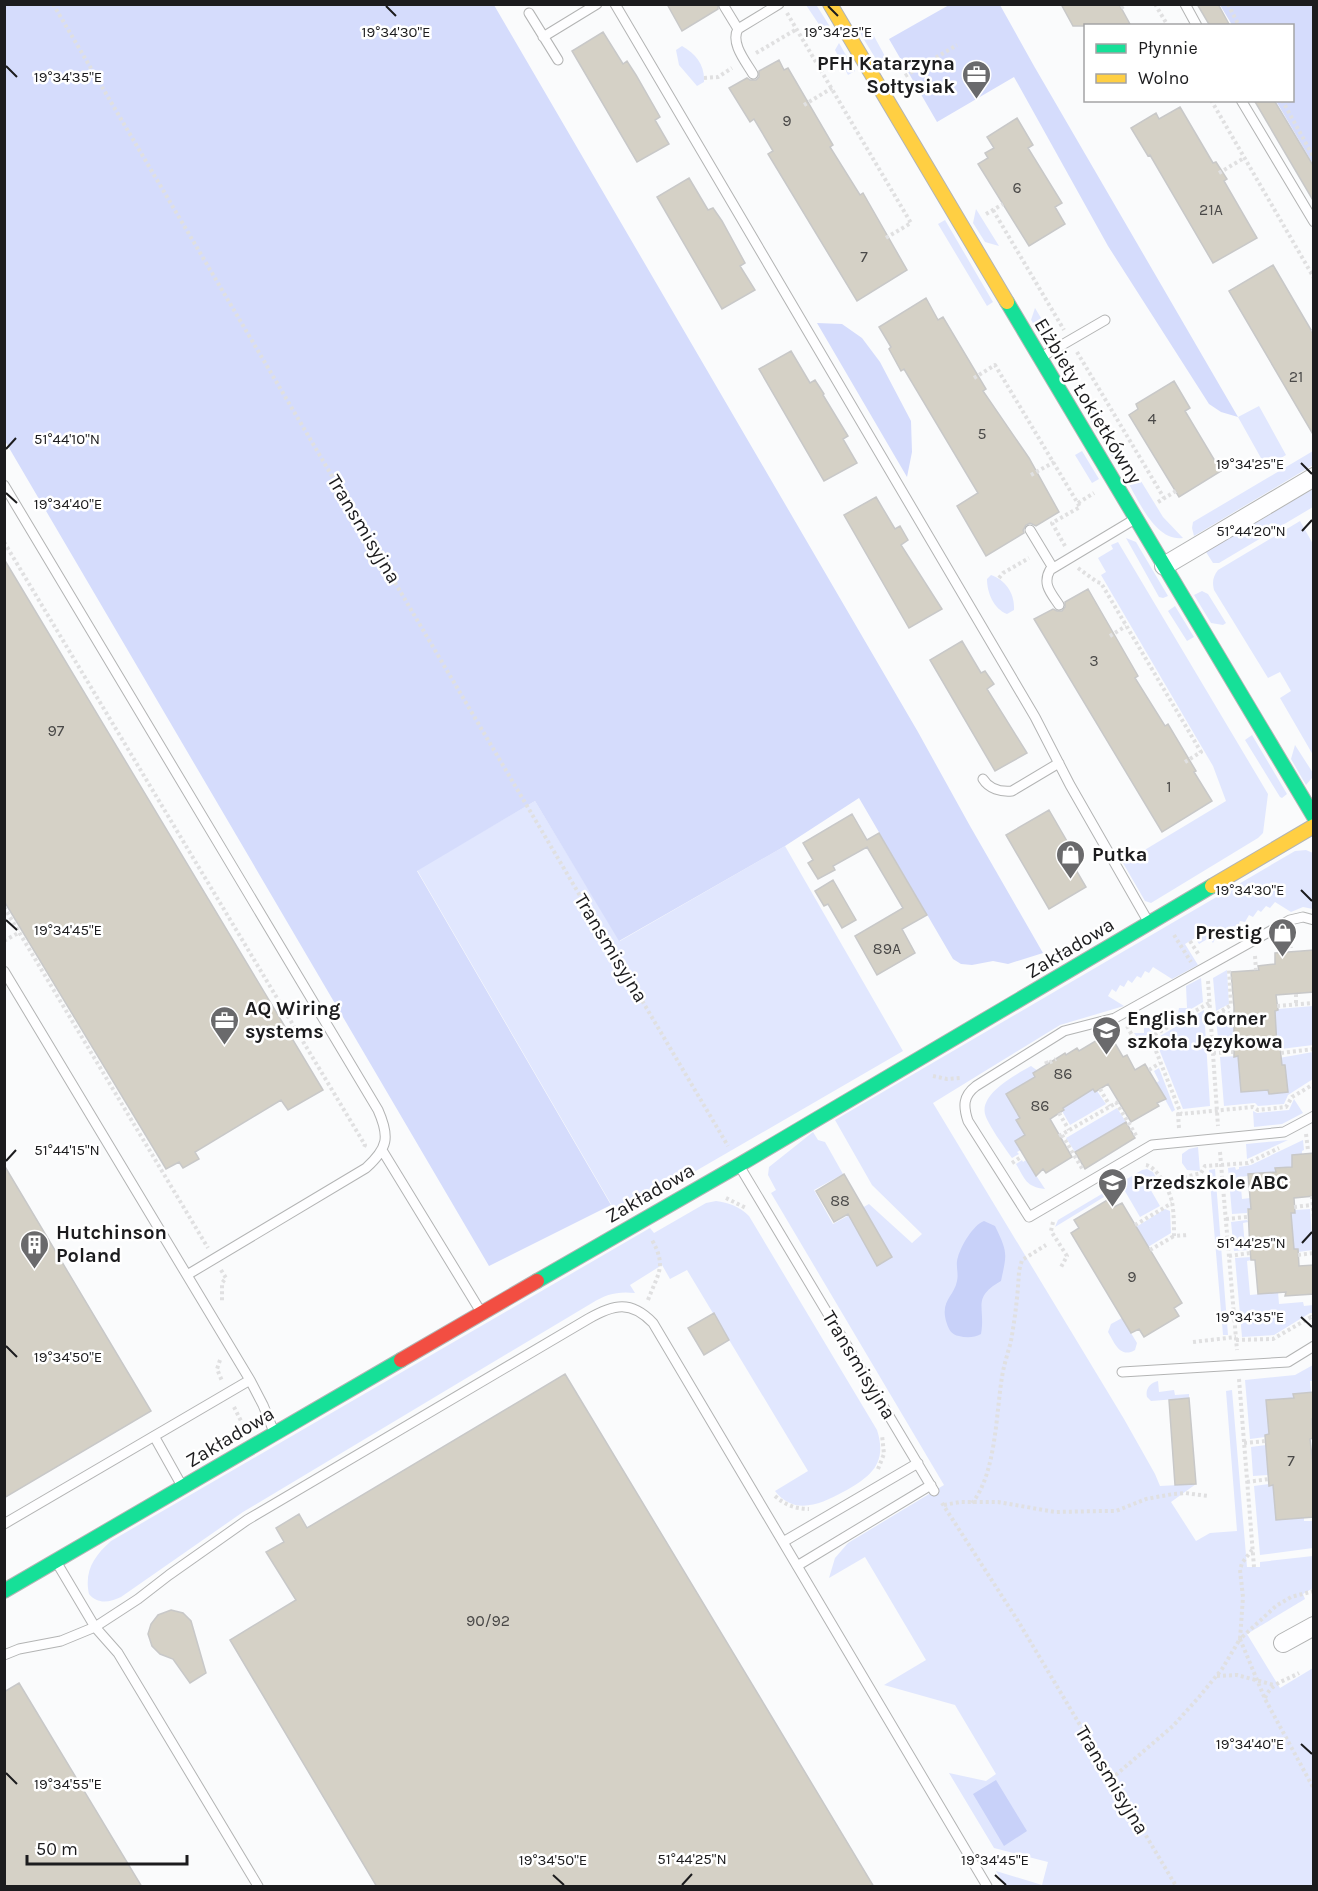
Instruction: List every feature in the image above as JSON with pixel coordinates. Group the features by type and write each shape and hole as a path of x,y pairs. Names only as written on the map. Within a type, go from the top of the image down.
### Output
{"street":[{"name":"Elżbiety Łokietkówny","path":"830,4 1314,817"},
{"path":"1164,566 1314,477"},
{"name":"Zakładowa","path":"4,1591 739,1165 1314,826"},
{"path":"1283,1644 1314,1626"}],"lane":[{"path":"543,37 597,4"},
{"path":"615,4 1035,717 1059,764 1155,920"},
{"path":"753,74 735,42 735,35 738,30 781,4"},
{"path":"1185,4 1196,24"},
{"path":"724,6 738,30"},
{"path":"529,13 558,60"},
{"path":"1242,102 1314,222"},
{"path":"1040,358 1106,320"},
{"path":"4,485 378,1110 385,1126 387,1138 382,1150 366,1168 187,1275"},
{"path":"1059,605 1046,584 1046,577 1053,568 1136,519"},
{"path":"1030,530 1053,568"},
{"path":"983,779 989,787 1006,792 1012,791 1059,764"},
{"path":"1314,920 1303,916 1297,917 1115,1018 1064,1031 976,1086 965,1099 964,1109 968,1121 1029,1217 1152,1145 1284,1132 1314,1116"},
{"path":"4,971 250,1380 274,1433"},
{"path":"382,1150 481,1313"},
{"name":"Transmisyjna","path":"739,1165 933,1488"},
{"path":"4,1655 19,1649 61,1641 95,1627 138,1599 247,1520 588,1318 603,1311 627,1306 643,1313 653,1323 987,1887"},
{"path":"1122,1372 1288,1362 1314,1346"},
{"path":"4,1524 250,1380"},
{"path":"154,1436 183,1487"},
{"path":"783,1542 918,1463"},
{"path":"797,1566 933,1488"},
{"path":"56,1561 95,1627 118,1653 258,1887"}],"path":[{"name":"Transmisyjna","path":"53,4 739,1165"},
{"path":"781,4 911,223 884,239"},
{"path":"1121,8 1127,4"},
{"path":"1155,4 1167,24"},
{"path":"1228,4 1238,24"},
{"path":"905,76 957,45"},
{"path":"804,105 832,88"},
{"path":"1212,102 1314,278"},
{"path":"1282,102 1314,158"},
{"path":"1219,173 1244,158"},
{"path":"986,214 1003,204"},
{"path":"1031,475 1054,462"},
{"path":"1158,502 1176,491"},
{"path":"1078,503 1094,493"},
{"path":"4,542 365,1144 362,1150"},
{"path":"1110,636 1126,626"},
{"path":"4,907 226,1278 222,1282 221,1294 226,1312 214,1319"},
{"path":"1155,920 1202,970"},
{"path":"4,941 20,932"},
{"path":"1190,941 1202,970 1209,1003 1254,1567"},
{"path":"1255,951 1256,970"},
{"path":"1217,1014 1231,1005 1229,966"},
{"path":"1296,994 1296,1004"},
{"path":"1117,1026 1125,1024 1135,1041 1140,1044 1209,1003"},
{"path":"1277,1006 1314,1003"},
{"path":"1210,1015 1230,1013"},
{"path":"1149,1038 1181,1114 1253,1107 1258,1110 1286,1107 1292,1096 1314,1084"},
{"path":"1281,1053 1314,1049"},
{"path":"1213,1053 1233,1052"},
{"path":"1046,1061 1047,1064 1056,1059"},
{"path":"1149,1070 1160,1063"},
{"path":"1100,1089 1110,1106"},
{"path":"1089,1181 1060,1136 1117,1102 1144,1149 1149,1166"},
{"path":"1059,1113 1069,1130"},
{"path":"1297,1139 1314,1129"},
{"path":"1306,1134 1308,1150"},
{"path":"1178,1179 1201,1173 1205,1166 1248,1163 1287,1144"},
{"path":"1005,1155 1016,1171"},
{"path":"1011,1163 1020,1157"},
{"path":"1143,1165 1157,1171 1172,1203 1174,1236"},
{"path":"718,1197 729,1199 747,1209"},
{"path":"1313,1198 1314,1218"},
{"path":"1057,1200 1064,1212 1054,1220 1050,1229 1067,1256 1060,1269"},
{"path":"1135,1225 1172,1203"},
{"path":"1294,1207 1312,1205"},
{"path":"1226,1219 1247,1217"},
{"path":"646,1305 661,1266 660,1255 648,1234"},
{"path":"1150,1250 1174,1236 1188,1236"},
{"path":"206,1244 214,1239"},
{"path":"972,1503 981,1490 991,1460 1002,1375 1011,1340 1019,1271 1023,1260 1046,1245"},
{"path":"1229,1256 1250,1253"},
{"path":"1298,1255 1314,1253"},
{"path":"1192,1342 1273,1339 1311,1317 1314,1318"},
{"path":"878,1470 884,1454 879,1426"},
{"path":"1244,1443 1266,1441"},
{"path":"1247,1482 1269,1479"},
{"name":"Transmisyjna","path":"933,1488 1018,1622 1176,1887"},
{"path":"772,1491 777,1498 790,1506 799,1509 819,1508"},
{"path":"944,1505 960,1502 998,1502 1055,1512 1116,1511 1146,1499 1173,1494 1208,1496"},
{"path":"1253,1550 1242,1563 1240,1570 1243,1598 1240,1639 1265,1699 1314,1788"},
{"path":"1111,1779 1173,1726 1217,1676 1240,1639 1276,1606 1291,1597 1314,1591"},
{"path":"1265,1699 1274,1685 1299,1673"},
{"path":"1217,1676 1228,1674 1274,1685"}],"shaded area":[{"path":"4,5 494,5 918,732 1043,953 1008,964 993,961 972,965 961,964 953,959 859,798 785,846 619,941 535,801 417,871 611,1205 489,1266 5,441"},
{"path":"806,5 817,6 832,30 829,32 822,29"},
{"path":"949,5 1000,5 1238,417 1221,412 1209,404 1108,246 1014,77 937,122 889,39"},
{"path":"1220,5 1313,5 1313,164 1277,102 1294,102 1294,24 1231,24"},
{"path":"869,27 892,69 879,64 858,30"},
{"path":"839,43 855,71 848,75 835,50"},
{"path":"682,46 695,56 703,70 704,82 697,86 679,65 676,50"},
{"path":"976,209 999,246 985,242 973,223"},
{"path":"945,220 993,302 987,306 938,224"},
{"path":"1035,308 1053,338 1044,340 1031,320"},
{"path":"817,323 842,324 862,338 880,362 911,421 912,452 907,477"},
{"path":"1094,402 1128,461 1118,467 1088,416"},
{"path":"1259,406 1286,455 1266,467 1238,417"},
{"path":"1082,451 1099,479 1092,483 1075,455"},
{"path":"1313,451 1313,465 1194,536 1193,522"},
{"path":"1136,473 1163,517 1183,538 1164,533 1148,518 1126,479"},
{"path":"1313,489 1313,507 1219,563 1213,563 1206,552"},
{"path":"1300,521 1313,544 1313,755 1280,698 1291,691 1280,672 1268,678 1214,590 1213,584 1218,570"},
{"path":"1126,538 1136,542 1168,596 1159,597"},
{"path":"1118,542 1268,794 1263,833 1258,838 1151,903 1145,901 1123,863 1226,801 1213,766 1101,575 1106,572 1098,558 1113,549 1111,545"},
{"path":"991,575 1001,580 1011,593 1014,610 1007,614 998,608 990,595 987,579"},
{"path":"1202,591 1208,594 1226,623 1223,625 1211,623 1194,595"},
{"path":"1175,606 1194,637 1187,641 1168,611"},
{"path":"1252,735 1287,794 1282,798 1245,740"},
{"path":"1295,745 1313,773 1306,785 1291,759"},
{"path":"535,801 620,941 785,846 903,1051 618,1216 417,870"},
{"path":"1306,850 1313,853 1313,909 1303,907 1291,912 1275,902 1270,908 1266,906 1261,912 1258,910 1253,917 1249,915 1245,922 1240,921 1238,927 1233,926 1230,932 1225,930 1222,937 1217,935 1213,943 1209,938 1199,944 1195,938 1185,944 1198,965 1172,979 1153,967 1149,973 1145,971 1141,978 1137,976 1132,983 1128,980 1124,987 1120,985 1116,992 1112,989 1108,996 1124,1006 1060,1025 933,1103 1124,1419 1160,1486 1196,1484 1171,1502 1196,1541 1210,1533 1237,1531 1226,1391 1232,1390 1247,1567 1260,1567 1260,1562 1313,1556 1313,1588 1303,1594 1305,1599 1247,1634 1280,1688 1313,1668 1313,1886 1005,1886 996,1871 1042,1885 1048,1862 994,1848 949,1773 986,1781 996,1774 955,1705 884,1685 926,1660 865,1557 829,1578 835,1558 848,1543 944,1485 771,1193 776,1190 768,1175 769,1167 813,1132 818,1140 825,1142 843,1174 814,1190 833,1224 869,1204 912,1243 922,1234 872,1185 835,1120 1295,851"},
{"path":"1227,970 1229,1004 1216,1011 1213,978"},
{"path":"1201,978 1203,1002 1139,1040 1134,1033 1144,1033 1144,1028 1153,1028 1154,1022 1161,1022 1162,1018 1170,1018 1170,1013 1178,1013 1179,1008 1187,1008 1186,986"},
{"path":"1313,1006 1313,1045 1281,1049 1277,1047 1275,1011"},
{"path":"1204,1010 1210,1106 1183,1109 1155,1039"},
{"path":"1231,1017 1231,1020 1235,1020 1237,1046 1219,1049 1216,1018"},
{"path":"1313,1052 1313,1079 1288,1095 1284,1104 1258,1106 1255,1103 1224,1106 1220,1057 1238,1056 1241,1092 1268,1090 1269,1093 1287,1092 1285,1065 1280,1066 1279,1058"},
{"path":"1031,1066 1038,1071 1035,1077 1006,1094 1020,1118 1025,1135 1021,1150 1017,1152 1019,1154 1012,1158 990,1124 985,1114 985,1106 988,1099 1001,1085"},
{"path":"1159,1068 1175,1110 1172,1112 1156,1083 1159,1081 1154,1071"},
{"path":"1093,1089 1106,1104 1070,1125 1062,1111 1063,1108"},
{"path":"1294,1099 1303,1113 1282,1124 1254,1127 1253,1111 1257,1113 1289,1110"},
{"path":"1117,1108 1126,1122 1075,1152 1066,1138"},
{"path":"1288,1140 1247,1159 1246,1144"},
{"path":"1303,1140 1304,1150 1302,1154 1292,1155 1292,1167 1276,1168 1276,1172 1248,1174 1248,1176 1240,1177 1242,1199 1250,1198 1251,1209 1247,1209 1247,1213 1232,1214 1228,1168 1235,1167 1236,1170 1239,1167 1251,1165"},
{"path":"1198,1147 1200,1171 1187,1170 1182,1163 1182,1154"},
{"path":"1022,1160 1023,1162 1026,1160 1045,1189 1027,1181 1016,1164"},
{"path":"1147,1169 1153,1172 1158,1181 1149,1187 1160,1206 1140,1217 1122,1186 1055,1227 1058,1220"},
{"path":"1215,1169 1228,1335 1223,1335 1209,1170"},
{"path":"716,1201 734,1206 749,1216 877,1430 880,1442 878,1461 869,1475 861,1481 817,1504 799,1505 782,1499 775,1491 808,1471 687,1270 670,1279 662,1265 630,1285 635,1293 623,1292 607,1295 597,1300 243,1512 121,1597 104,1602 96,1600 89,1594 89,1571 95,1558 111,1541 650,1228 654,1233 706,1203"},
{"path":"1165,1209 1170,1211 1171,1233 1148,1247 1136,1227"},
{"path":"1310,1209 1313,1250 1298,1252 1294,1249 1291,1213 1295,1213 1295,1210"},
{"path":"1247,1220 1248,1222 1243,1223 1245,1247 1250,1247 1250,1250 1234,1251 1231,1222"},
{"path":"984,1221 995,1226 1004,1248 1001,1281 992,1287 983,1298 981,1334 962,1337 954,1335 950,1330 945,1310 957,1281 957,1260 962,1247 972,1231"},
{"path":"1251,1257 1251,1260 1247,1261 1250,1295 1278,1292 1279,1304 1303,1302 1304,1306 1313,1305 1313,1313 1274,1335 1242,1337 1235,1258"},
{"path":"1122,1318 1137,1343 1135,1350 1130,1352 1121,1351 1108,1332 1111,1324"},
{"path":"1313,1365 1313,1381 1310,1381 1311,1392 1294,1394 1294,1398 1266,1400 1269,1434 1265,1437 1250,1439 1245,1380 1295,1375"},
{"path":"1158,1381 1159,1392 1174,1390 1175,1395 1189,1394 1189,1398 1151,1401 1147,1397 1147,1389"},
{"path":"1266,1445 1268,1475 1253,1476 1251,1447"},
{"path":"1273,1485 1276,1520 1304,1518 1304,1521 1313,1521 1313,1548 1260,1555 1254,1486"},
{"path":"996,1780 1027,1831 1004,1846 973,1794"}],"building":[{"path":"667,4 718,4 718,9 682,31"},
{"path":"1061,4 1119,4 1130,24 1084,24 1084,26 1073,26"},
{"path":"1197,4 1218,4 1229,24 1209,24"},
{"path":"603,32 623,64 627,61 636,75 660,117 655,120 669,144 637,162 572,51"},
{"path":"779,60 784,70 788,68 833,145 830,147 860,195 863,193 907,270 857,301 768,154 773,151 754,119 750,122 729,88 747,78 756,80 759,77 759,71"},
{"path":"1255,102 1275,102 1314,167 1314,202"},
{"path":"1180,107 1213,163 1216,162 1227,179 1224,181 1257,238 1213,263 1150,155 1148,156 1131,128 1156,113 1159,119"},
{"path":"1017,118 1033,145 1028,148 1062,203 1055,207 1065,224 1029,246 978,164 988,158 985,153 994,148 987,137"},
{"path":"689,178 708,210 713,208 722,221 745,263 740,266 755,290 722,309 657,197"},
{"path":"1273,265 1314,335 1314,436 1229,291"},
{"path":"926,298 938,320 943,317 986,389 983,391 1029,458 1059,512 1036,526 1030,523 1026,525 1024,533 986,556 957,506 978,493 904,369 901,371 879,327"},
{"path":"791,351 810,383 815,380 824,394 848,436 843,439 857,463 824,481 759,369"},
{"path":"1174,381 1190,408 1185,411 1221,471 1179,497 1129,415 1138,409 1136,404"},
{"path":"876,497 895,529 900,526 908,540 901,545 942,609 909,628 844,515"},
{"path":"4,559 323,1090 288,1110 281,1100 195,1152 199,1159 183,1168 179,1162 166,1169 4,901"},
{"path":"1088,589 1138,676 1135,678 1165,726 1168,724 1212,801 1162,832 1034,619 1053,609 1062,611 1065,602"},
{"path":"962,641 981,673 985,671 994,684 987,689 1027,753 995,771 930,660"},
{"path":"1049,810 1068,843 1062,846 1086,887 1049,909 1006,835"},
{"path":"852,814 867,840 879,833 927,915 902,929 915,953 877,975 855,936 903,908 867,847 833,866 835,870 818,879 808,863 813,860 803,843"},
{"path":"833,880 856,920 842,928 828,904 824,906 815,891"},
{"path":"1314,950 1314,992 1276,995 1277,1047 1280,1047 1282,1065 1285,1065 1288,1092 1269,1094 1268,1090 1241,1092 1238,1056 1234,1057 1231,972 1259,970 1258,966 1275,964 1275,953"},
{"path":"1109,1033 1123,1057 1127,1055 1135,1070 1145,1064 1166,1099 1157,1103 1159,1106 1131,1122 1108,1084 1095,1092 1093,1089 1050,1119 1072,1157 1046,1173 1043,1169 1036,1176 1015,1141 1025,1135 1016,1120 1020,1118 1006,1094 1035,1077 1033,1073 1065,1053 1066,1055 1077,1048 1079,1051"},
{"path":"1126,1122 1135,1138 1085,1169 1075,1152"},
{"path":"1314,1153 1314,1196 1294,1198 1295,1213 1291,1213 1294,1249 1298,1249 1299,1266 1314,1265 1314,1294 1285,1296 1286,1292 1258,1294 1255,1260 1251,1260 1250,1250 1248,1209 1251,1209 1248,1174 1276,1172 1275,1168 1292,1167 1292,1155"},
{"name":"Hutchinson Poland","path":"4,1165 151,1411 4,1498"},
{"path":"844,1174 892,1257 877,1266 848,1214 834,1222 816,1191"},
{"path":"1109,1199 1114,1207 1122,1203 1182,1303 1174,1308 1179,1316 1144,1337 1139,1329 1131,1333 1071,1233 1079,1228 1074,1220"},
{"path":"714,1313 729,1340 704,1355 688,1328"},
{"path":"565,1374 874,1887 377,1887 230,1640 296,1600 266,1552 284,1542 276,1528 299,1514 307,1528"},
{"path":"1314,1392 1313,1438 1310,1439 1314,1475 1314,1517 1276,1520 1273,1485 1269,1486 1265,1435 1269,1434 1266,1400 1294,1398 1293,1394"},
{"path":"1189,1398 1196,1484 1175,1485 1169,1400"},
{"path":"171,1610 183,1613 191,1621 206,1673 190,1683 173,1659 160,1654 152,1646 148,1634 151,1624 158,1615"},
{"path":"19,1683 142,1887 4,1887 4,1692"}],"traffic: fast":[{"path":"1007,302 1314,817"},
{"path":"537,1281 739,1165 1212,886"},
{"path":"4,1591 401,1360"}],"traffic: slow":[{"path":"830,4 1007,302"},
{"path":"1212,886 1314,826"}],"traffic: jam":[{"path":"401,1360 537,1281"}],"place":[{"name":"PFH Katarzyna Sołtysiak","path":"976,100"},
{"name":"Putka","path":"1071,880"},
{"name":"Prestig","path":"1283,958"},
{"name":"AQ Wiring systems","path":"224,1046"},
{"name":"English Corner szkoła Językowa","path":"1106,1056"},
{"name":"Przedszkole ABC","path":"1112,1208"},
{"name":"Hutchinson Poland","path":"35,1270"}]}
